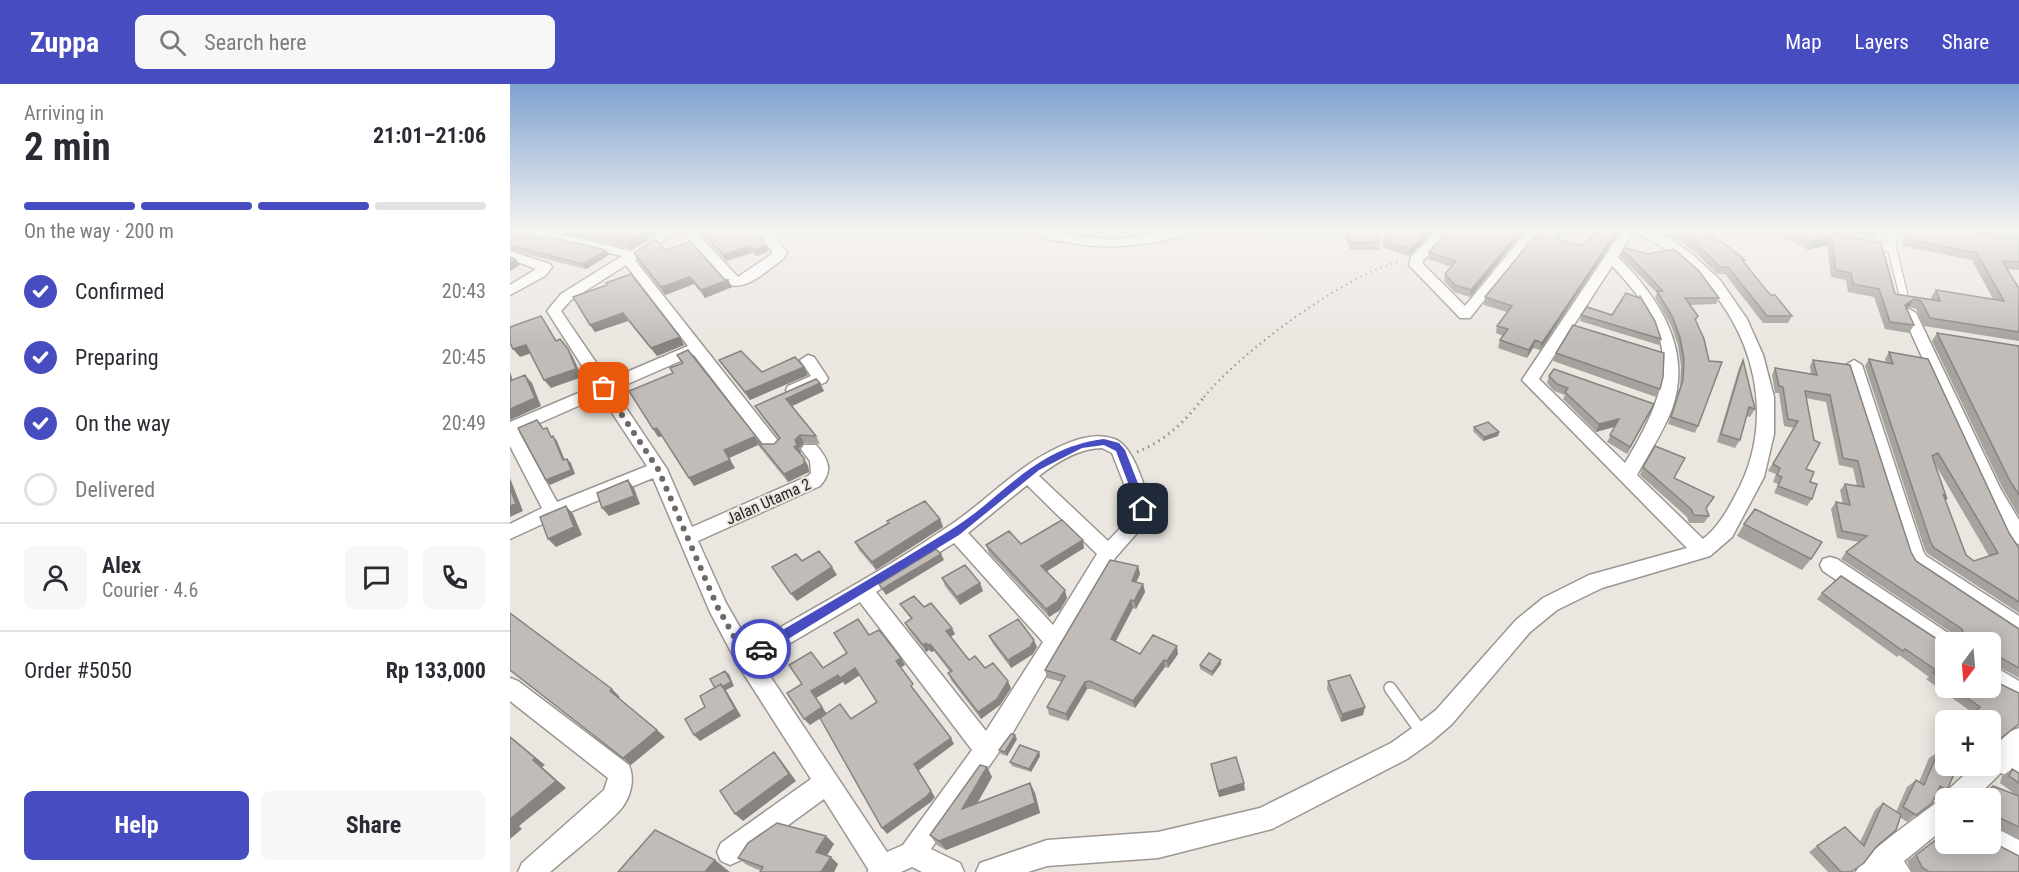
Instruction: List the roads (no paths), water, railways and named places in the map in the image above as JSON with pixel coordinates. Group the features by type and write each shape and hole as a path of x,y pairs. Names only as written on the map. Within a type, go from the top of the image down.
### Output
{"street":[{"path":"510,291 540,273 544,268"},
{"path":"613,268 566,297 554,311 658,469 717,606 746,658 882,870 912,854 1005,724 1108,553 1142,517 1143,509 1123,456 1115,445 1104,442 1089,443 1066,451 1027,475 956,532 746,658"},
{"path":"639,268 697,348 751,409 773,446"},
{"path":"720,268 732,281 739,282 761,268"},
{"path":"1416,268 1465,315 1503,268"},
{"path":"1605,268 1546,366 1530,380 1703,551"},
{"path":"1621,268 1652,305 1667,335 1671,356 1669,389 1627,476"},
{"path":"989,872 1047,853 1158,845 1263,820 1399,751 1423,734 1444,717 1522,626 1550,604 1596,581 1703,551 1725,532 1755,477 1765,434 1766,397 1755,355 1740,320 1715,283 1699,268"},
{"path":"1909,313 1925,333 1992,491 2019,537"},
{"path":"554,511 510,429 697,348"},
{"path":"1650,350 1671,356"},
{"path":"778,397 820,378 808,360"},
{"path":"1854,365 1914,552 1919,561 2019,627"},
{"name":"Jalan Utama 2","path":"688,537 814,481 821,473 821,469 810,449"},
{"path":"510,532 554,511 658,469"},
{"path":"1027,475 1108,553"},
{"path":"956,532 1055,641"},
{"path":"1830,565 1935,636"},
{"path":"862,589 986,750"},
{"path":"2001,681 2019,693"},
{"path":"510,688 620,773 620,784 613,799 531,872"},
{"path":"1974,788 2009,765 2019,738"},
{"path":"730,852 827,782"},
{"path":"1883,868 1935,821"},
{"path":"2001,843 2019,854"},
{"path":"912,854 951,872"}],"lane":[{"path":"1897,268 1903,293"},
{"path":"1390,688 1423,734"}]}
